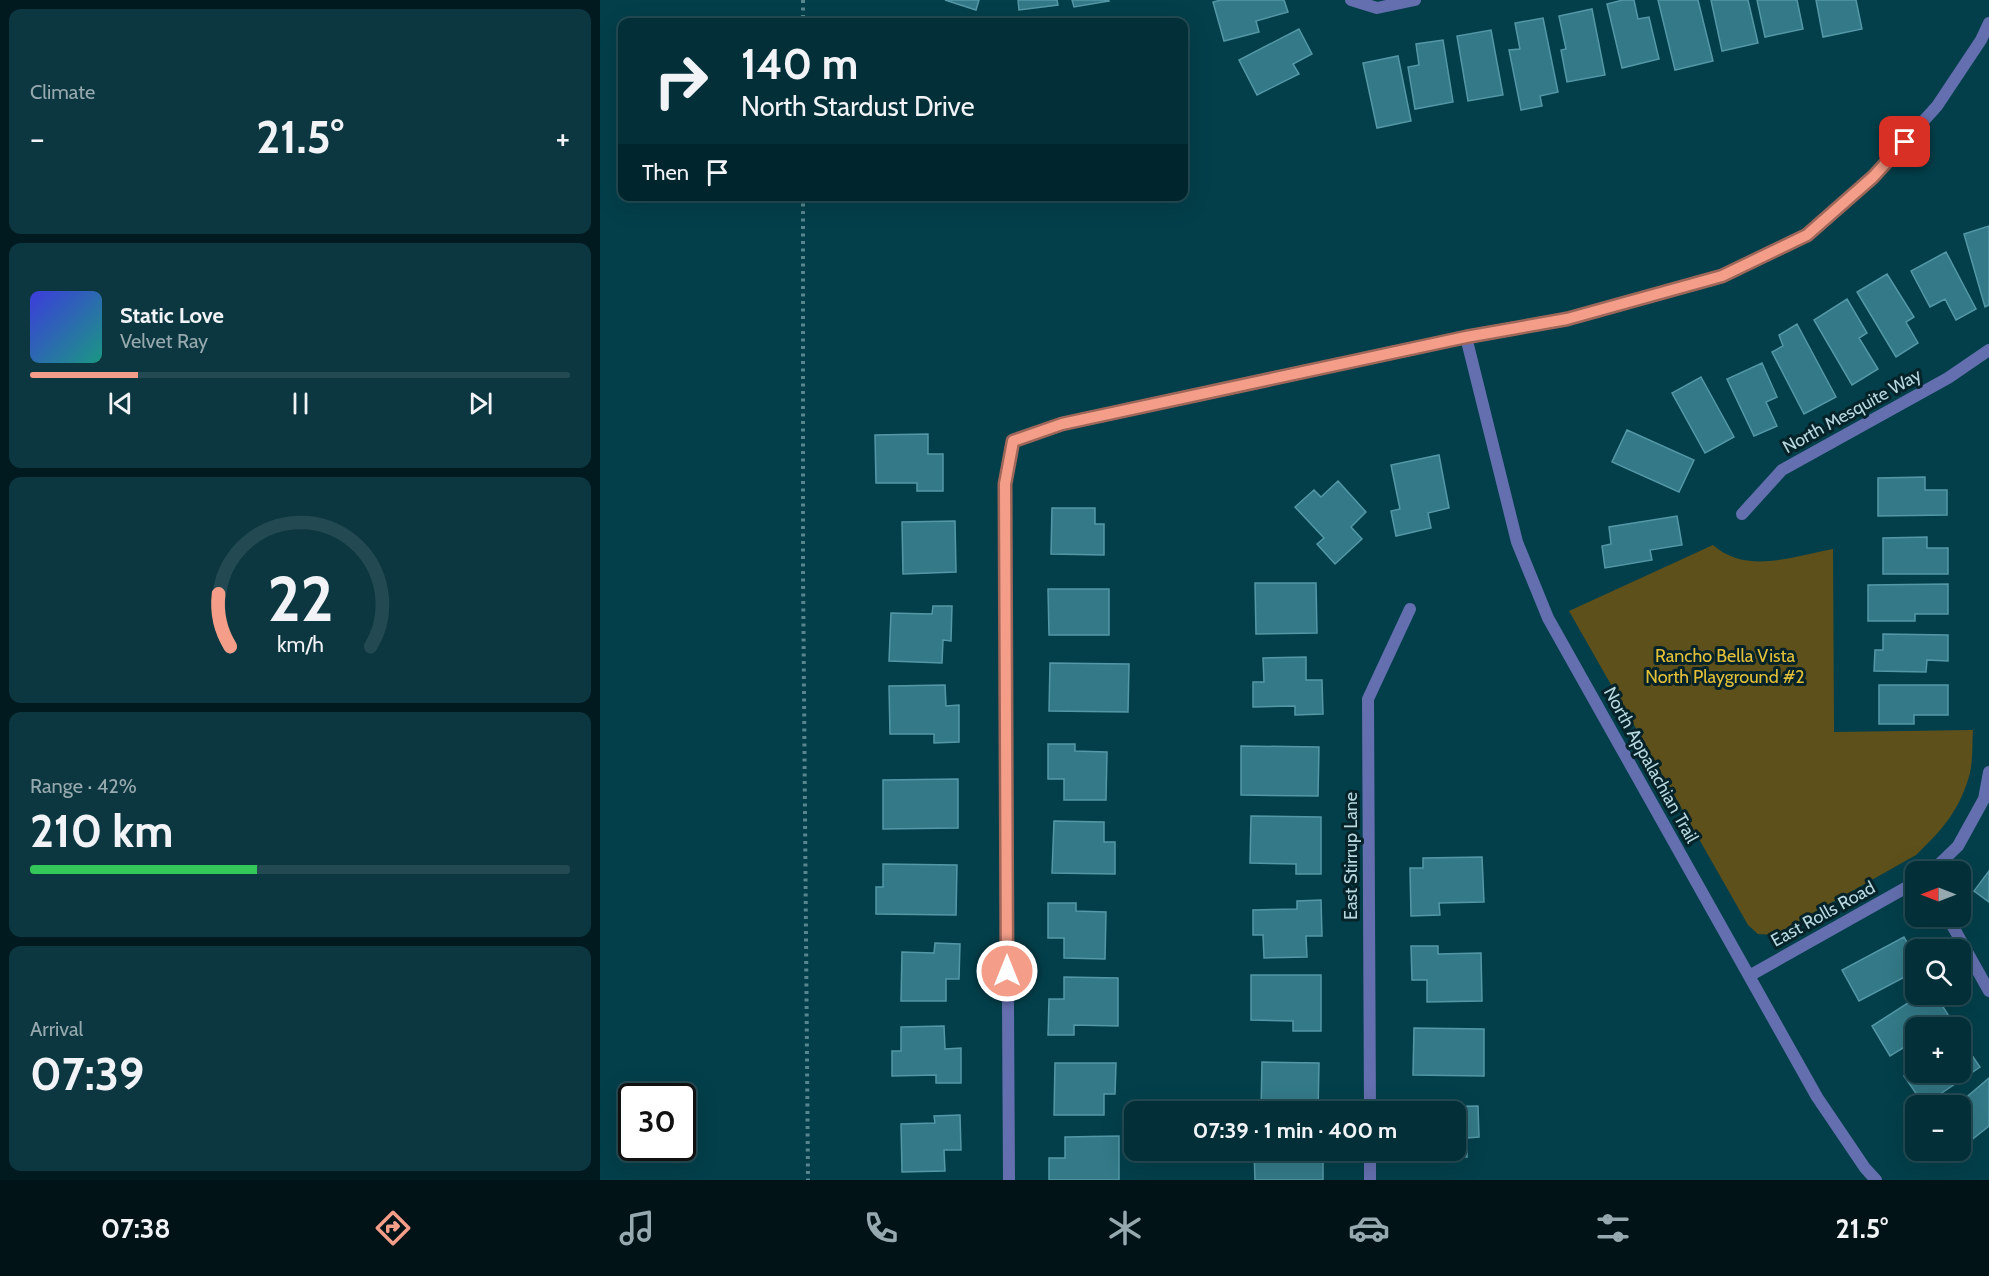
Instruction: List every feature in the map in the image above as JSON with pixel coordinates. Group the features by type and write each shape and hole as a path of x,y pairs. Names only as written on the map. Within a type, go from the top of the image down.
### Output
{"street":[{"path":"1351,0 1377,8 1415,0"},
{"path":"1009,1180 1005,484 1013,441 1062,424 1466,337 1567,319 1722,276 1807,235 1873,177 1936,106 1981,40 1989,23"},
{"name":"North Appalachian Trail","path":"1466,337 1517,542 1548,618 1817,1097 1865,1168 1876,1180"},
{"name":"North Mesquite Way","path":"1742,514 1782,470 1948,378 1989,350"},
{"name":"East Stirrup Lane","path":"1370,1101 1368,699 1410,609"},
{"path":"1942,861 1958,846 1984,799 1989,772"},
{"name":"East Rolls Road","path":"1749,976 1905,888"},
{"path":"1953,927 1989,991"},
{"path":"1370,1161 1370,1180"}],"path":[{"path":"803,0 803,18"},
{"path":"803,201 803,581 808,1180"}],"green space":[{"name":"Rancho Bella Vista North Playground #2","path":"1713,545 1726,554 1755,561 1787,559 1833,549 1834,732 1973,730 1971,768 1961,798 1942,827 1916,855 1774,935 1758,934 1748,925 1569,611"}],"building":[{"path":"945,0 979,0 976,10"},
{"path":"1018,0 1057,0 1058,5 1019,10"},
{"path":"1072,0 1108,0 1109,1 1074,7"},
{"path":"1284,0 1288,12 1256,21 1259,32 1224,41 1213,2"},
{"path":"1634,0 1638,19 1649,17 1659,59 1622,68 1607,4"},
{"path":"1658,0 1698,0 1713,61 1675,70"},
{"path":"1711,0 1748,0 1758,43 1722,51"},
{"path":"1757,0 1797,0 1803,29 1765,37"},
{"path":"1816,0 1856,0 1862,29 1823,37"},
{"path":"1592,9 1605,75 1567,82 1561,50 1566,49 1559,16"},
{"path":"1543,18 1558,92 1540,96 1542,106 1521,110 1509,50 1520,49 1515,23"},
{"path":"1299,29 1312,54 1293,64 1299,74 1257,95 1239,60"},
{"path":"1491,30 1503,95 1468,101 1457,36"},
{"path":"1443,40 1453,102 1415,109 1408,67 1419,65 1416,44"},
{"path":"1398,56 1411,121 1377,128 1363,63"},
{"path":"1989,226 1989,305 1985,307 1964,234"},
{"path":"1946,252 1976,309 1956,320 1945,299 1930,307 1911,271"},
{"path":"1887,274 1914,317 1906,322 1918,343 1896,357 1857,292"},
{"path":"1847,299 1867,333 1859,338 1878,369 1852,385 1814,320"},
{"path":"1797,324 1836,397 1804,414 1772,352 1783,346 1779,335"},
{"path":"1762,363 1777,397 1766,402 1777,426 1754,436 1727,379"},
{"path":"1701,377 1734,437 1705,453 1672,393"},
{"path":"1627,430 1694,460 1679,492 1612,462"},
{"path":"928,434 928,454 943,454 943,491 917,491 917,483 876,483 875,435"},
{"path":"1439,455 1449,508 1428,513 1431,528 1396,536 1391,511 1400,509 1391,465"},
{"path":"1925,477 1925,490 1947,490 1947,515 1878,516 1878,478"},
{"path":"1338,481 1366,512 1351,527 1362,539 1335,564 1317,544 1324,538 1295,507 1314,490 1321,497"},
{"path":"1052,508 1095,508 1095,524 1104,524 1104,555 1051,554"},
{"path":"1677,516 1682,545 1650,550 1652,560 1605,568 1602,546 1611,544 1609,527"},
{"path":"955,521 956,572 903,574 902,522"},
{"path":"1927,537 1927,548 1948,548 1948,574 1883,574 1883,538"},
{"path":"1255,583 1316,583 1317,633 1256,634"},
{"path":"1948,584 1948,614 1915,614 1915,621 1868,621 1868,585"},
{"path":"1048,589 1109,589 1109,635 1049,635"},
{"path":"933,606 952,606 951,641 943,640 942,663 889,661 891,613 932,614"},
{"path":"1883,634 1948,635 1948,661 1927,660 1926,672 1874,671 1875,650 1883,650"},
{"path":"1306,657 1306,680 1322,680 1323,714 1295,715 1295,706 1253,707 1253,682 1264,682 1263,658"},
{"path":"1050,663 1129,664 1128,712 1049,711"},
{"path":"945,685 946,706 959,705 959,742 934,743 934,734 890,734 889,686"},
{"path":"1879,685 1948,685 1948,715 1914,715 1914,724 1879,724"},
{"path":"1048,744 1075,744 1075,751 1107,752 1106,800 1064,800 1064,779 1048,779"},
{"path":"1241,746 1319,747 1318,796 1241,795"},
{"path":"958,779 958,828 883,829 883,780"},
{"path":"1251,816 1321,817 1321,874 1296,874 1296,864 1250,863"},
{"path":"1054,821 1104,822 1104,842 1115,842 1115,874 1052,873"},
{"path":"1482,857 1484,902 1439,903 1440,915 1411,916 1410,868 1423,868 1423,858"},
{"path":"883,864 957,865 956,915 876,914 876,887 883,887"},
{"path":"1989,871 1989,902 1974,891"},
{"path":"1321,900 1322,936 1306,936 1307,957 1264,958 1263,935 1253,935 1253,910 1297,909 1297,901"},
{"path":"1048,903 1076,903 1076,911 1106,912 1105,959 1064,958 1064,938 1048,938"},
{"path":"1904,937 1905,939 1905,977 1859,1001 1842,970"},
{"path":"935,943 960,944 959,979 946,979 946,1001 901,1001 902,952 934,953"},
{"path":"1411,946 1438,946 1438,954 1481,953 1482,1001 1427,1002 1427,980 1412,980"},
{"path":"1251,975 1321,975 1321,1031 1293,1031 1293,1021 1251,1020"},
{"path":"1064,977 1118,978 1118,1026 1074,1025 1074,1035 1048,1035 1049,999 1064,999"},
{"path":"1905,1005 1942,1005 1949,1017 1905,1017 1905,1047 1890,1056 1872,1026"},
{"path":"944,1026 945,1049 961,1048 961,1083 936,1083 936,1075 892,1076 892,1051 901,1051 901,1027"},
{"path":"1414,1028 1484,1029 1484,1076 1413,1075"},
{"path":"1971,1054 1980,1067 1971,1073"},
{"path":"1262,1062 1319,1063 1318,1101 1261,1101"},
{"path":"1055,1063 1116,1063 1115,1094 1104,1094 1104,1115 1054,1115"},
{"path":"1989,1078 1989,1126 1971,1140 1971,1095 1969,1095"},
{"path":"1909,1083 1956,1083 1939,1095 1917,1095"},
{"path":"1466,1106 1478,1106 1479,1137 1467,1138 1466,1157"},
{"path":"960,1115 961,1150 944,1150 945,1171 902,1172 901,1124 935,1123 934,1116"},
{"path":"1119,1136 1119,1180 1049,1180 1049,1158 1065,1158 1065,1137"},
{"path":"1254,1161 1323,1161 1323,1180 1255,1180"}],"route":[{"path":"1007,971 1005,484 1013,441 1062,424 1466,337 1567,319 1722,276 1807,235 1873,177 1905,142"}]}
